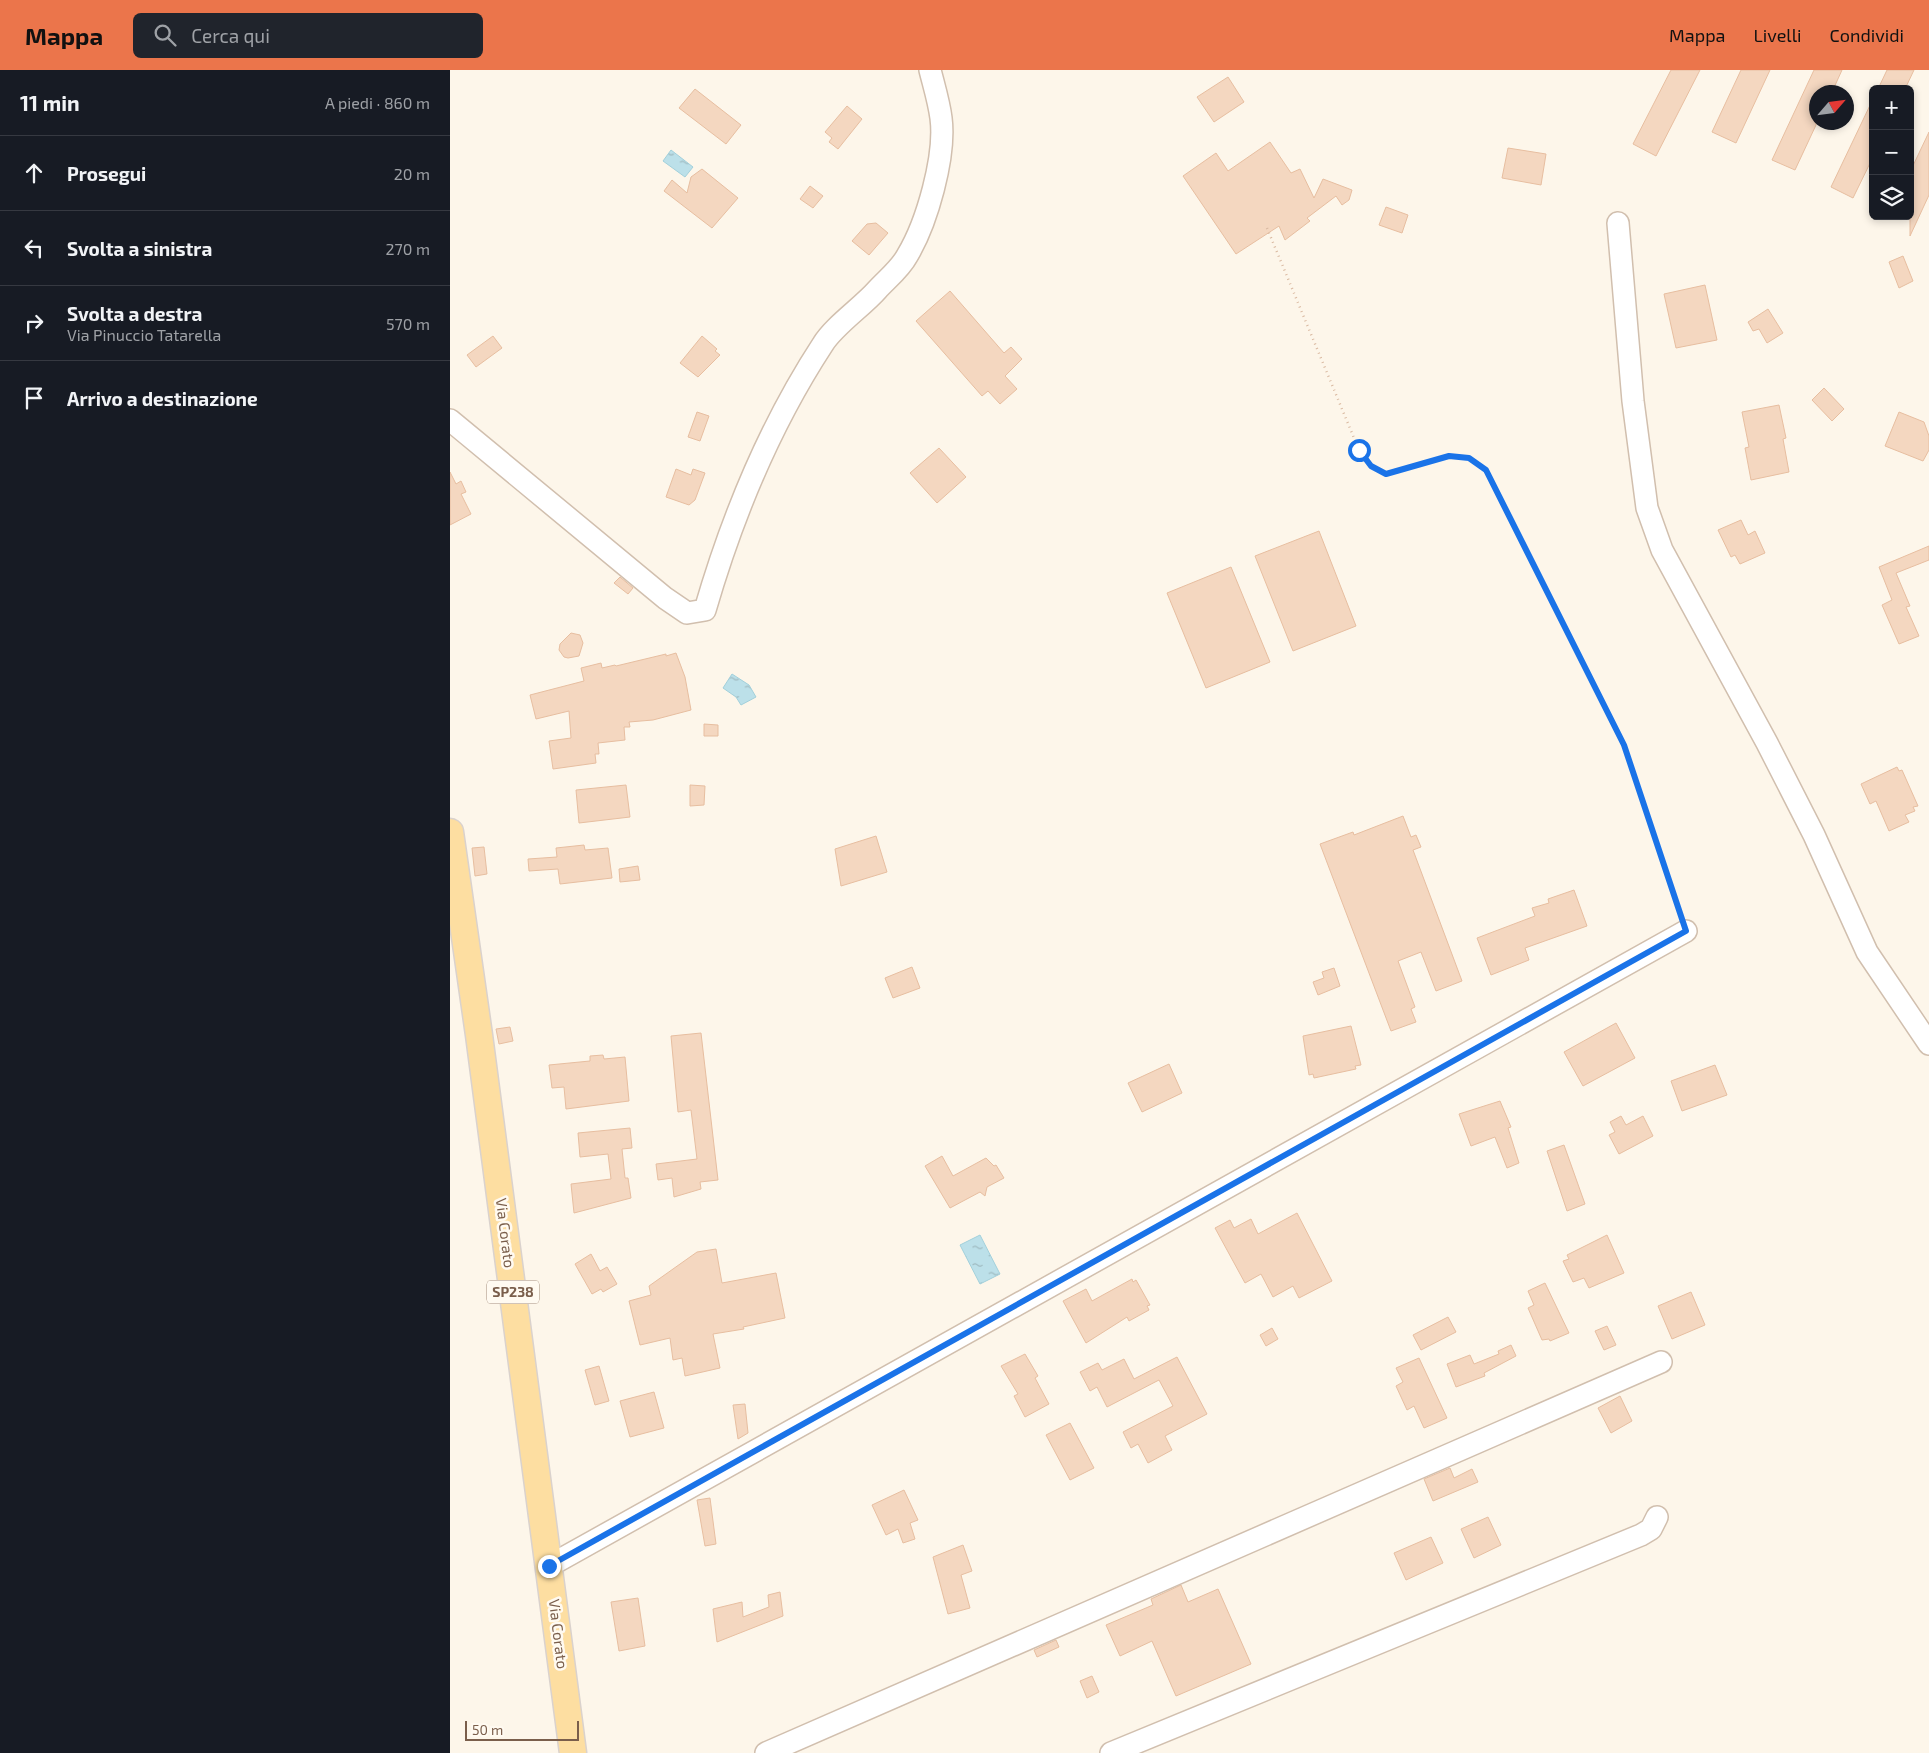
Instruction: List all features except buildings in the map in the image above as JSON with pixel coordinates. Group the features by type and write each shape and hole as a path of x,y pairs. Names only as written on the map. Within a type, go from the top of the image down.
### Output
{"main road":[{"name":"Via Corato","path":"450,832 479,1035 573,1753"}],"street":[{"path":"450,420 665,598 687,613 705,610 721,554 763,454 797,387 824,341 864,304 907,258 927,213 939,166 942,119 930,70"},
{"path":"1618,223 1632,401 1647,508 1662,550 1767,743 1814,836 1867,952 1929,1044"},
{"path":"549,1566 1686,931"},
{"path":"766,1753 1661,1362"},
{"path":"1111,1753 1641,1535 1651,1529 1657,1517"}],"path":[{"path":"1267,228 1359,450 1371,466 1386,474 1449,456 1469,458 1486,470 1624,745 1686,931"}],"water":[{"path":"671,150 693,167 685,177 663,161"},
{"path":"732,674 749,685 756,697 741,705 736,697 723,688"},
{"path":"980,1235 1000,1274 980,1284 960,1245"}],"route":[{"path":"549,1566 1686,931 1624,745 1510,514 1486,470 1469,458 1449,456 1386,474 1371,466 1359,450"}]}
